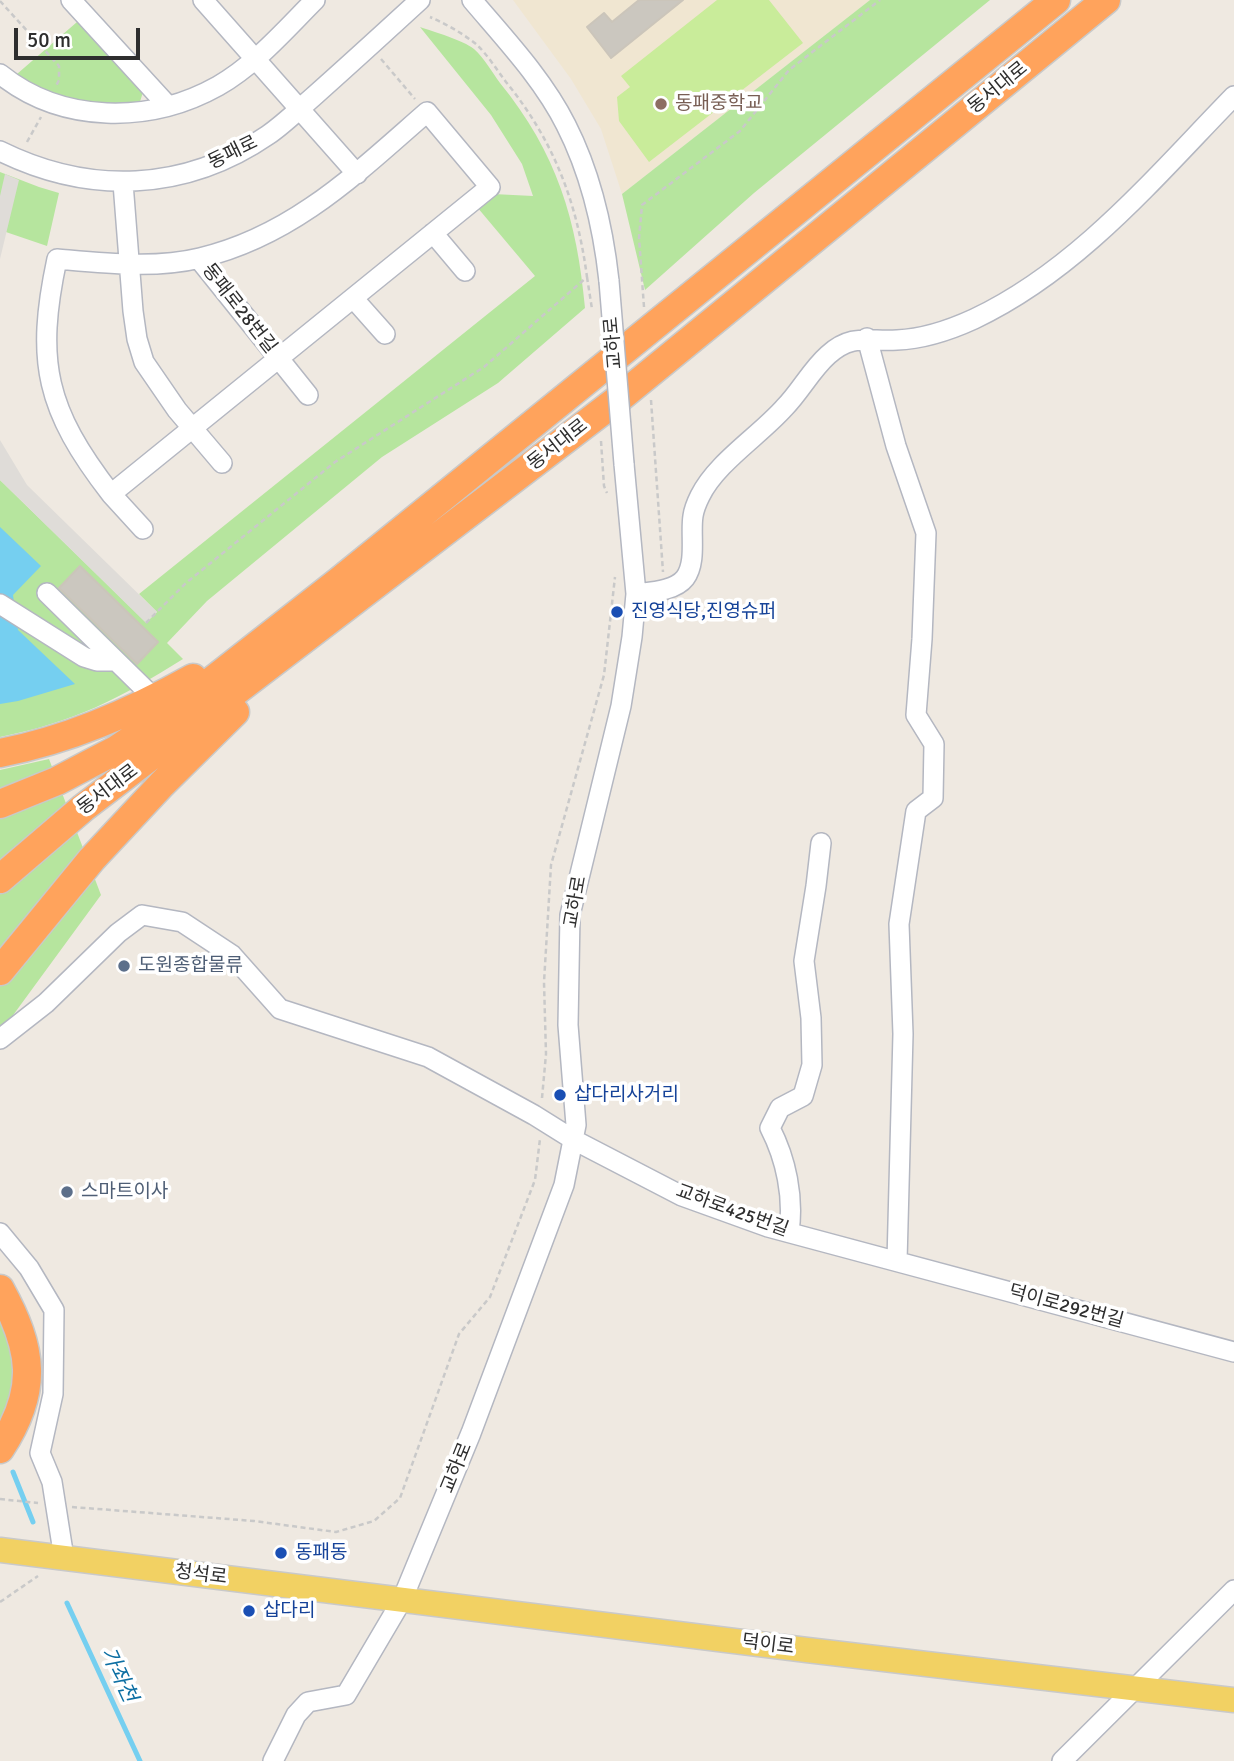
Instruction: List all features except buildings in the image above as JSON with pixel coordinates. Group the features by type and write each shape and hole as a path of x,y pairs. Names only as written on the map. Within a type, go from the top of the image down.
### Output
{"highway":[{"path":"772,228 1040,0"},
{"name":"동서대로","path":"0,804 57,781 126,743 167,716 338,582 1056,0"},
{"name":"동서대로","path":"0,879 83,808 599,413 1106,0"},
{"path":"0,971 92,859 232,715 500,490"},
{"path":"0,753 79,732 155,699 210,668 338,582"},
{"path":"0,1289 17,1321 27,1355 27,1388 17,1423 0,1449"}],"main road":[{"name":"청석로","path":"0,1550 402,1600"},
{"name":"덕이로","path":"402,1600 1234,1700"}],"street":[{"path":"71,0 168,106"},
{"path":"203,0 356,174"},
{"path":"0,74 21,88 49,101 83,111 111,115 142,113 194,98 219,85 255,58 315,0"},
{"name":"교하로","path":"273,1761 296,1715 308,1702 346,1695 402,1600 496,1368 564,1185 576,1125 568,1025 570,915 621,706 632,637 636,594 609,281 598,208 566,124 544,88 472,0"},
{"name":"동패로","path":"0,151 43,170 123,183 165,178 222,161 270,134 370,46 424,8"},
{"path":"636,594 668,589 685,579 691,560 693,513 702,492 734,454 784,409 827,356 844,343 867,338 897,340 936,334 972,320 1024,293 1121,212 1234,96"},
{"name":"동패로28번길","path":"111,494 489,187 426,112 308,212 273,232 199,259 129,264 57,259 46,315 47,370 53,394 75,442 111,494 143,529"},
{"path":"123,183 137,340 144,362 156,383 222,463"},
{"path":"433,233 465,271"},
{"name":"동패로28번길","path":"199,259 308,395"},
{"path":"353,298 384,334"},
{"path":"867,338 896,446 926,533 916,715 934,744 933,798 916,811 899,924 903,1034 897,1261"},
{"path":"47,593 155,699"},
{"path":"0,604 84,657 97,661 116,661"},
{"path":"789,1232 792,1211 781,1149 770,1128 780,1108 803,1097 812,1065 811,1018 804,961 821,843"},
{"name":"교하로425번길","path":"0,1039 46,1003 118,933 142,915 182,922 232,955 280,1009 428,1057 574,1140 682,1196 789,1232 897,1261"},
{"path":"0,1233 29,1268 54,1310 53,1394 40,1453 52,1482 47,1504 64,1558"},
{"name":"덕이로292번길","path":"897,1261 1234,1352"},
{"path":"1062,1761 1234,1590"}],"path":[{"path":"0,1 58,66 59,80 26,144"},
{"path":"424,8 477,45 537,124 555,156 567,186 583,247 593,319"},
{"path":"370,46 426,112"},
{"path":"146,623 186,583 335,462 484,367 587,277"},
{"path":"599,413 604,486 609,496"},
{"path":"0,1499 254,1521 336,1532 374,1521 400,1498 458,1334 490,1297 535,1180 543,1121 541,1095 546,1054 544,982 551,865 604,676 615,572"},
{"path":"0,1601 64,1558"}],"shaded area":[{"name":"동패중학교","path":"513,0 870,0 622,194 601,129 571,79"},
{"path":"5,174 19,180 0,259 0,196"},
{"path":"0,440 27,485 157,612 146,623 0,480"}],"green space":[{"path":"717,0 769,0 803,43 649,162 619,121 617,97 630,87 621,76"},
{"path":"870,0 990,0 754,193 645,290 622,194"},
{"path":"77,22 143,92 139,105 61,96 17,74"},
{"path":"420,27 456,39 474,49 520,109 536,135 550,162 570,217 585,308 498,383 382,457 207,601 167,643 183,659 138,686 74,716 0,737 0,480 146,622 157,612 139,594 535,276 477,207 493,194 533,196 522,164 491,115"},
{"path":"0,172 59,193 47,246 0,230"},
{"path":"49,759 101,895 0,1033 0,770"},
{"path":"0,1315 14,1356 16,1386 0,1432"}],"water":[{"path":"0,527 41,566 13,595 18,630 75,684 0,704"}],"waterway":[{"name":"가좌천","path":"13,1472 33,1522"},
{"name":"가좌천","path":"67,1603 140,1761"}],"place":[{"name":"동패중학교","path":"661,104"},
{"name":"진영식당,진영슈퍼","path":"617,612"},
{"name":"도원종합물류","path":"124,966"},
{"name":"삽다리사거리","path":"560,1095"},
{"name":"스마트이사","path":"67,1192"},
{"name":"동패동","path":"281,1553"},
{"name":"삽다리","path":"249,1611"}]}
